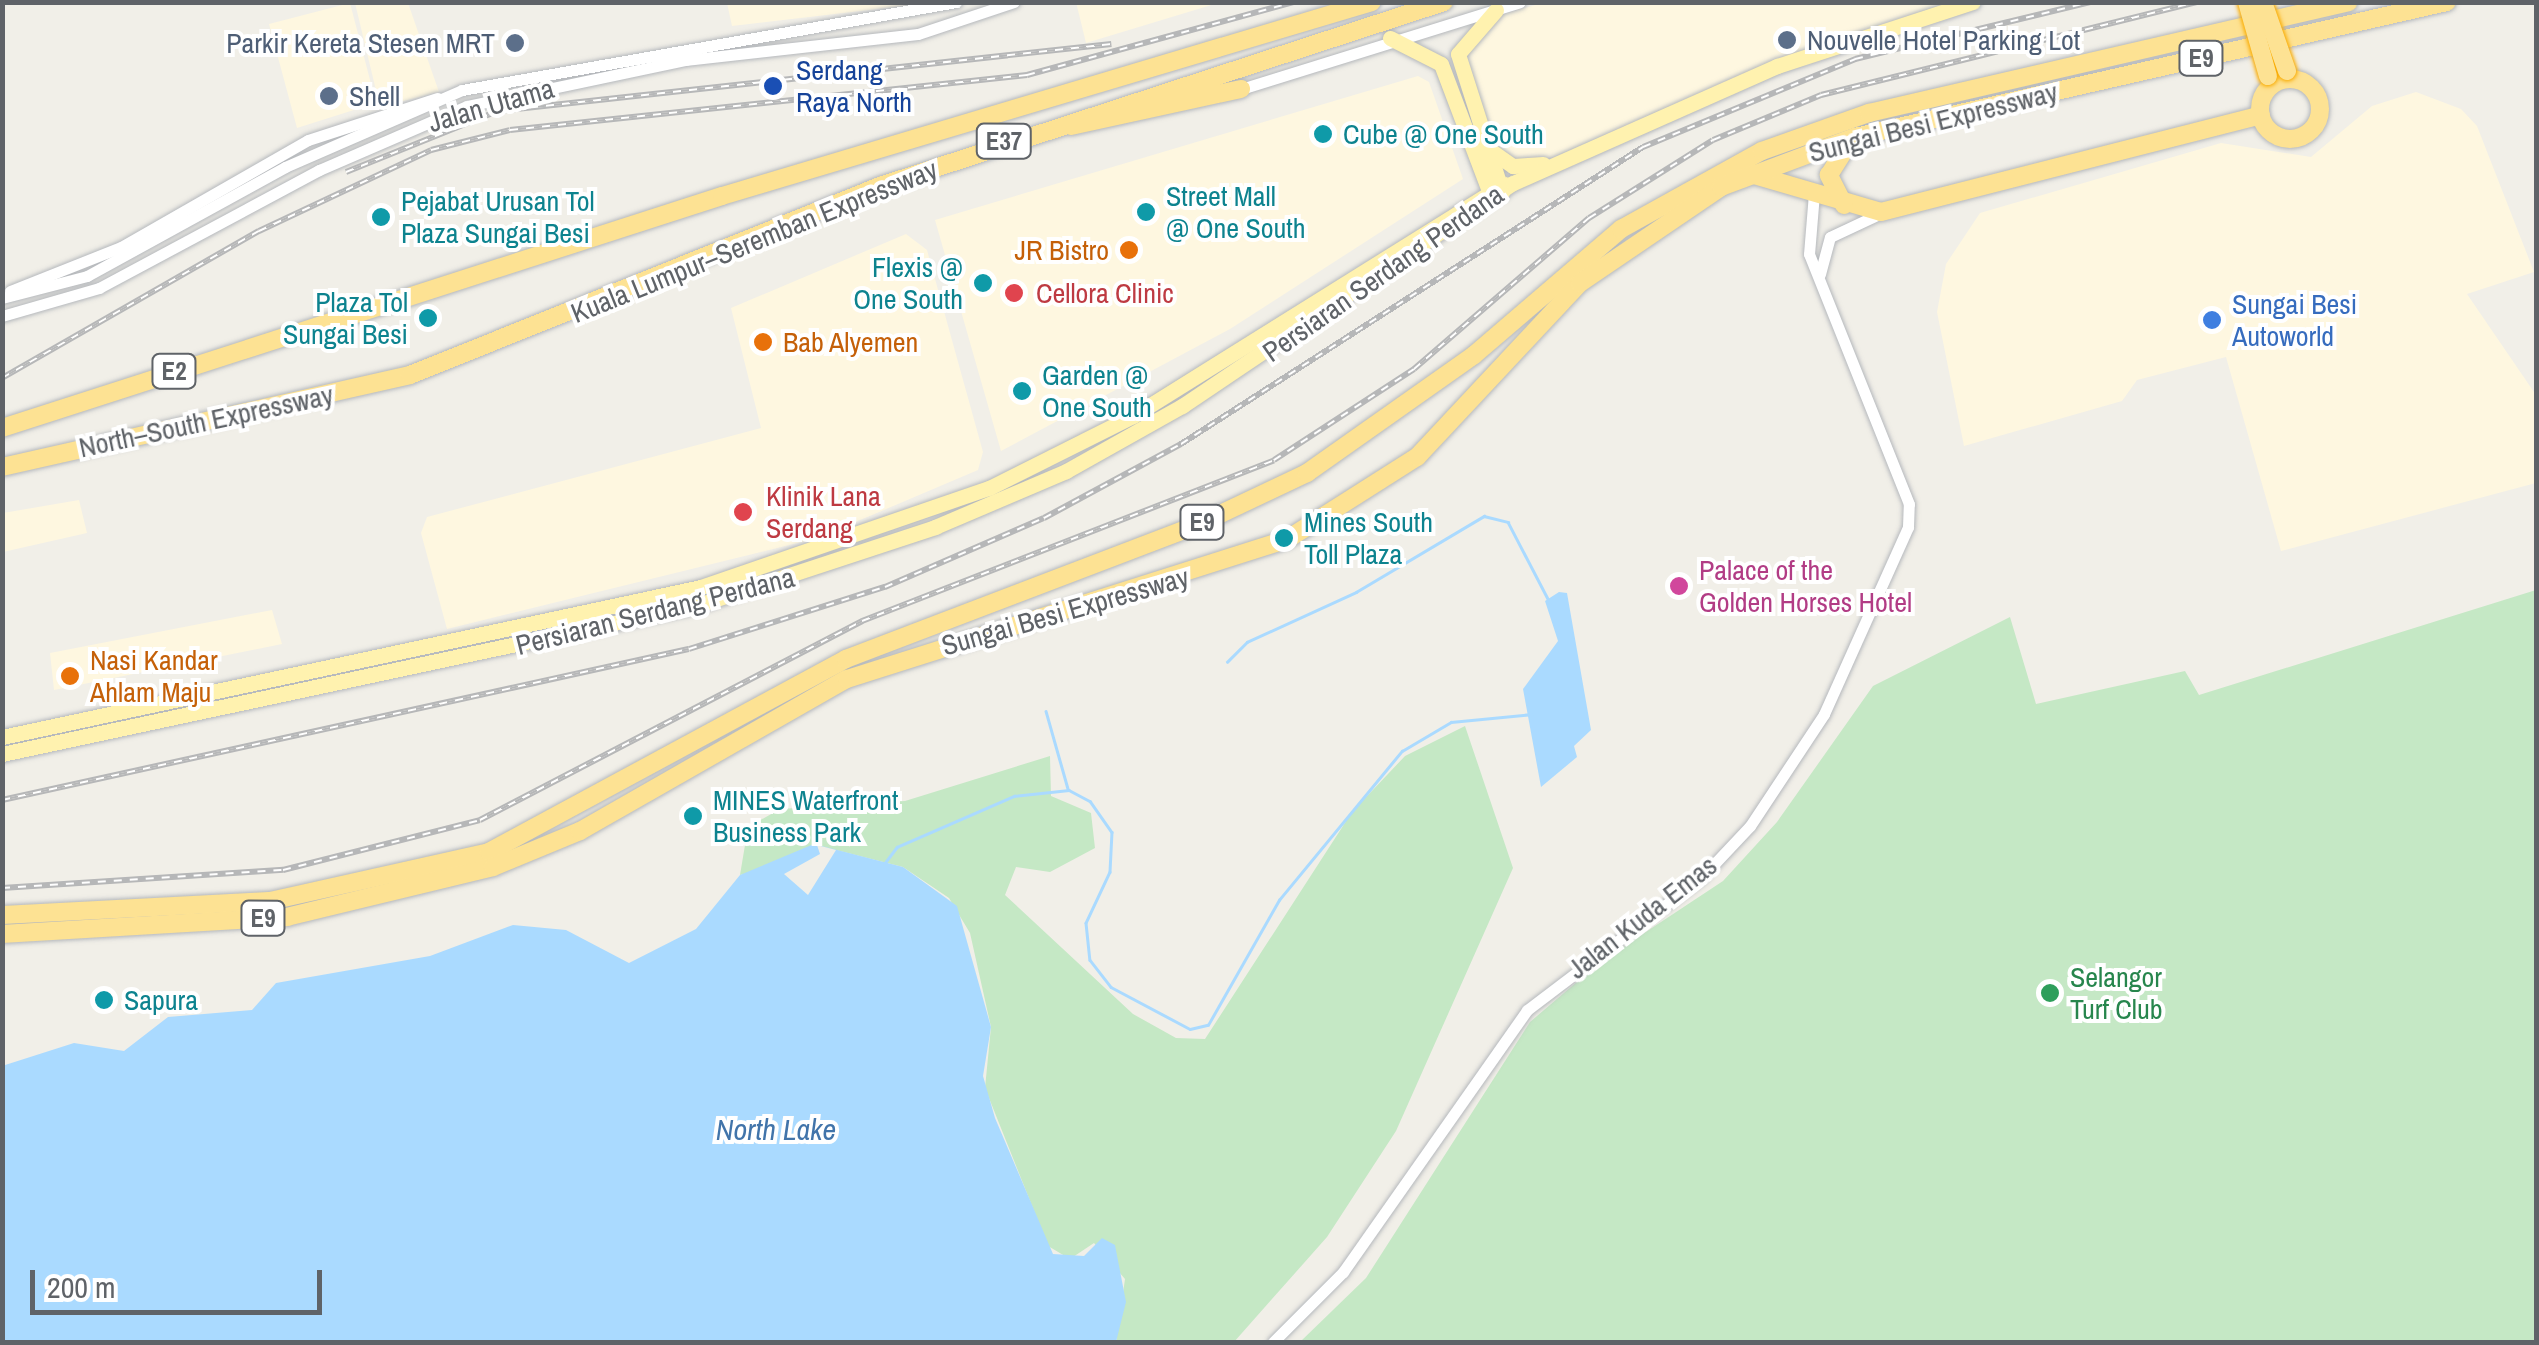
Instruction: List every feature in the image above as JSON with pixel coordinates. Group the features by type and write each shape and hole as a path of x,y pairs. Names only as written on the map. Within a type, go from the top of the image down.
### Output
{"highway":[{"name":"Kuala Lumpur–Seremban Expressway","path":"433,289 1372,2"},
{"name":"Kuala Lumpur–Seremban Expressway","path":"410,374 1053,125 1444,2"},
{"path":"2247,2 2269,82 2261,115"},
{"path":"2261,115 2278,136 2313,128 2319,102 2291,75 2263,2"},
{"name":"Sungai Besi Expressway","path":"2,915 270,901 489,852 846,659 1195,526 1307,473 1474,355 1621,230 1762,151 1869,113 2348,2"},
{"name":"Sungai Besi Expressway","path":"2,934 287,916 444,883 563,840 726,742 877,667 1256,554 1417,457 1593,272 1750,174 1855,137 2447,2"},
{"path":"2269,82 2291,75"},
{"path":"1053,125 1093,126 1241,89"},
{"path":"1750,174 1844,205 1881,212 2261,115"},
{"path":"1844,205 1829,175 1855,137"},
{"name":"North–South Expressway","path":"2,428 433,289"},
{"name":"North–South Expressway","path":"2,467 410,374"}],"main road":[{"name":"Persiaran Serdang Perdana","path":"2,737 724,581 989,488 1133,416 1460,206 1777,66 1973,2"},
{"path":"1460,206 1482,153 1458,54 1496,10"},
{"path":"1390,38 1441,64 1499,190"},
{"path":"1482,153 1513,166 1552,165"},
{"name":"Persiaran Serdang Perdana","path":"2,754 379,677 730,597 935,526 1093,457 1312,326 1499,190"},
{"path":"1302,310 1312,326"},
{"path":"375,659 379,677"}],"street":[{"name":"Jalan Utama","path":"2,296 87,276 284,167 441,97 648,50 956,2"},
{"name":"Jalan Utama","path":"2,316 99,288 319,170 467,106 684,60 918,34 1014,2"},
{"path":"1241,89 1390,38 1520,2"},
{"name":"Jalan Kuda Emas","path":"1273,1342 1343,1272 1526,1010 1702,878 1750,826 1824,714 1908,528 1909,504 1806,237 1813,223 1814,193"},
{"path":"1813,223 1844,205"},
{"path":"1820,278 1830,236 1881,212"}],"shaded area":[{"path":"1076,2 1218,2 1218,3 1086,43"},
{"path":"350,3 376,103 297,128 269,24"},
{"path":"355,3 408,3 439,92 380,107"},
{"path":"727,3 929,3 732,26"},
{"path":"1542,3 1953,3 1773,61 1553,157 1514,164 1488,144 1463,70 1465,44 1493,17"},
{"path":"1418,76 1429,82 1463,179 1230,329 1001,451 935,220"},
{"name":"Sungai Besi Autoworld","path":"2416,92 2461,109 2477,126 2534,272 2467,294 2536,395 2536,483 2281,551 2226,357 2137,380 2122,401 1964,446 1937,312 1946,264 1980,213 2221,143 2311,157 2372,106"},
{"path":"906,234 927,250 983,452 978,470 818,538 447,629 421,533 427,517 761,428 731,308"},
{"path":"79,500 87,533 3,552 3,513"},
{"path":"272,610 282,644 54,690 50,653"}],"green space":[{"name":"Selangor Turf Club","path":"2536,590 2536,1342 1300,1342 1366,1278 1530,1022 1599,963 1723,881 1777,822 1873,686 2010,617 2036,704 2185,671 2199,695"},
{"path":"1465,726 1513,868 1396,1131 1327,1237 1234,1342 1116,1342 1125,1279 1094,1243 1070,1259 1048,1246 985,1088 991,1027 970,933 949,898 903,867 836,850 740,875 748,827 780,809 905,801 1050,756 1051,796 1091,813 1095,848 1050,872 1016,867 1005,895 1133,1014 1176,1038 1205,1039 1352,812 1405,756"}],"water":[{"path":"1559,592 1567,593 1591,730 1574,746 1577,757 1541,787 1523,689 1558,641 1545,601"},
{"name":"North Lake","path":"814,844 903,867 957,906 991,1027 983,1076 995,1118 1053,1254 1084,1256 1102,1238 1115,1245 1126,1302 1116,1342 3,1342 2,1066 74,1043 124,1051 168,1017 252,1010 276,983 430,956 513,925 566,930 629,963 696,929 740,875"}],"pier":[{"path":"817,845 836,850 808,895 784,874 820,854"}],"waterway":[{"path":"1227,662 1247,642 1356,592 1484,516 1508,522 1548,599"},
{"path":"1046,711 1068,789"},
{"path":"884,864 897,847 1014,796 1069,790 1090,801 1112,832 1110,872 1086,923 1090,960 1111,987 1190,1029 1208,1025 1279,900 1402,751 1451,722 1533,714"}],"railway":[{"path":"2,378 259,231 431,150 510,130 1027,75 1293,2"},
{"path":"2,800 689,649 885,587 1044,518 1181,444 1643,147 1855,59 2090,2"},
{"path":"2,888 283,870 480,820 862,621 1274,460 1414,369 1589,218 1713,140 1821,95 2198,2"},
{"path":"346,172 498,111 1111,44"}],"place":[{"name":"Nouvelle Hotel Parking Lot","path":"1787,40"},
{"name":"Parkir Kereta Stesen MRT","path":"515,43"},
{"name":"Serdang Raya North","path":"773,86"},
{"name":"Shell","path":"329,96"},
{"name":"Cube @ One South","path":"1323,134"},
{"name":"Street Mall @ One South","path":"1146,212"},
{"name":"Pejabat Urusan Tol Plaza Sungai Besi","path":"381,217"},
{"name":"JR Bistro","path":"1129,250"},
{"name":"Flexis @ One South","path":"983,283"},
{"name":"Cellora Clinic","path":"1014,293"},
{"name":"Plaza Tol Sungai Besi","path":"428,318"},
{"name":"Sungai Besi Autoworld","path":"2212,320"},
{"name":"Bab Alyemen","path":"763,342"},
{"name":"Garden @ One South","path":"1022,391"},
{"name":"Klinik Lana Serdang","path":"743,512"},
{"name":"Mines South Toll Plaza","path":"1284,538"},
{"name":"Palace of the Golden Horses Hotel","path":"1679,586"},
{"name":"Nasi Kandar Ahlam Maju","path":"70,676"},
{"name":"MINES Waterfront Business Park","path":"693,816"},
{"name":"Selangor Turf Club","path":"2050,993"},
{"name":"Sapura","path":"104,1000"}]}
